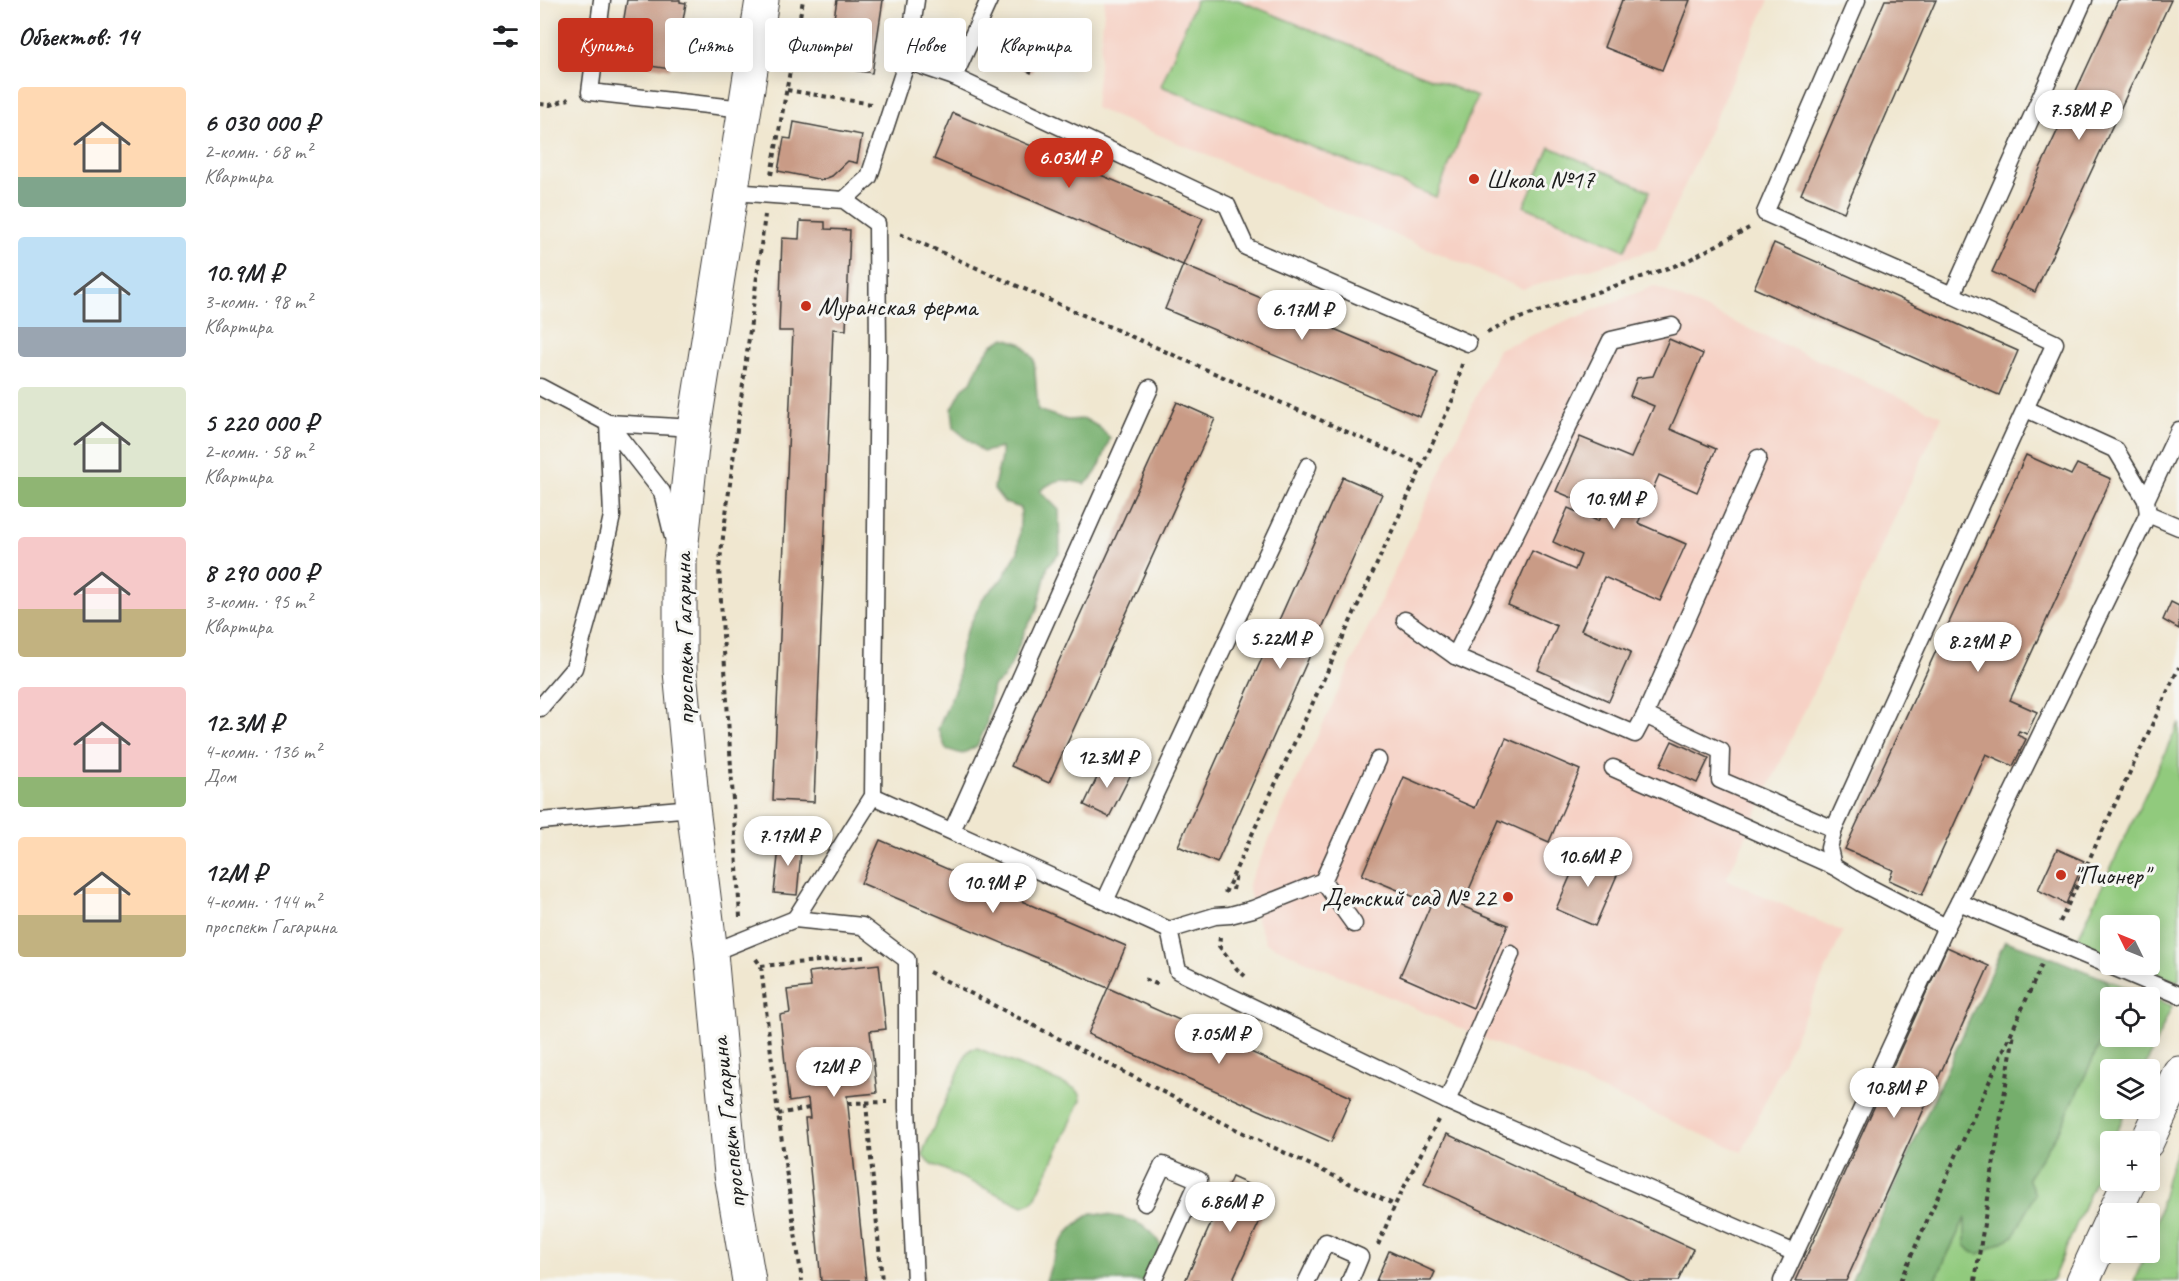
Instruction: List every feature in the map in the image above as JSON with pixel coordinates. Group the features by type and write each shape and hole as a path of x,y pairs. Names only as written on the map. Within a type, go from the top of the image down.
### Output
{"street":[{"name":"проспект Гагарина","path":"748,1281 732,1174 711,953 693,808 680,671 680,561 694,428 762,0"},
{"path":"2152,1131 2179,1073"},
{"path":"2083,1281 2100,1244"}],"lane":[{"path":"602,0 590,92 744,109"},
{"path":"913,18 916,0"},
{"path":"954,78 989,0"},
{"path":"1833,866 1828,848 1834,829 2055,343 1765,213 1857,0"},
{"path":"1952,295 2084,0"},
{"path":"844,200 869,177 903,72"},
{"path":"937,72 1227,205 1246,247 1467,343"},
{"path":"732,192 844,200 877,224 879,352 873,796 795,919"},
{"path":"1455,656 1611,340 1672,326"},
{"path":"540,387 608,423 662,492 680,561"},
{"path":"952,831 1150,388"},
{"path":"2026,409 2116,450 2147,507 2179,527"},
{"path":"608,423 694,428"},
{"path":"540,708 574,668 593,601 612,516 608,423"},
{"path":"1782,1281 1946,927 2147,507 2179,430"},
{"path":"1405,620 1455,656 1635,734 1758,458"},
{"path":"1104,901 1308,466"},
{"path":"1645,715 1721,751 1720,780 1834,829"},
{"path":"873,796 1169,930 1253,909 1323,881 1378,760"},
{"path":"1613,768 1833,866 1946,927"},
{"path":"540,821 693,808"},
{"path":"1323,881 1354,924"},
{"path":"1959,902 2179,995"},
{"path":"711,953 795,919 862,927 907,960 906,1108 915,1281"},
{"path":"1169,930 1178,971 1447,1101 1795,1253"},
{"path":"1447,1101 1511,954"},
{"path":"1145,1203 1163,1165 1199,1180 1153,1281"},
{"path":"1307,1281 1326,1242 1360,1257 1350,1281"}],"path":[{"path":"802,1281 778,1114 761,966 741,940 719,568 768,194 803,0"},
{"path":"787,90 879,105"},
{"path":"540,104 550,105 590,92"},
{"path":"1248,979 1219,946 1222,916 1237,867 1453,399 1467,343 1511,321 1683,263 1739,235 1755,225 1765,213"},
{"path":"877,224 1422,465"},
{"path":"1900,1281 2051,942 2179,667"},
{"path":"1222,916 1237,867"},
{"path":"761,966 873,956"},
{"path":"907,960 1240,1132 1395,1205 1447,1101"},
{"path":"1975,1281 2015,1027"},
{"path":"848,1103 896,1101"},
{"path":"866,1103 882,1281"},
{"path":"778,1114 809,1108"}],"shaded area":[{"name":"Школа №17","path":"1105,0 1769,0 1656,249 1523,289 1095,108"},
{"path":"1654,286 1942,416 1726,879 1843,932 1742,1152 1266,943 1253,909 1248,885 1498,349"}],"green space":[{"path":"1196,0 1238,0 1477,97 1436,197 1161,86"},
{"path":"1550,147 1650,191 1625,250 1524,206"},
{"path":"1005,338 1022,344 1034,359 1038,410 1067,420 1085,419 1099,427 1110,438 1097,470 1085,484 1061,480 1051,483 1040,491 1059,510 1060,552 1048,566 1036,613 1026,628 1012,663 1003,679 993,686 986,726 977,746 962,754 946,749 938,729 958,681 959,657 965,635 983,598 1002,579 1018,552 1021,508 1005,503 994,489 1001,448 983,452 954,428 952,409 963,388 971,382 981,360 992,345"},
{"path":"2179,723 2179,979 2178,981 2160,975 2160,915 2100,915 2100,953 2075,944"},
{"path":"2005,941 2105,979 2109,987 2100,987 2100,1044 2061,1127 2028,1178 2035,1194 2014,1236 1979,1254 1972,1252 1965,1245 1965,1218 1935,1281 1851,1281"},
{"path":"2105,979 2125,987 2109,987"},
{"path":"2160,1001 2172,1006 2160,1033"},
{"path":"2100,1044 2100,1047 2154,1047 2148,1059 2100,1059 2100,1119 2122,1119 2117,1131 2100,1131 2100,1169 2052,1281 1935,1281 1966,1216 2028,1178 2061,1127"},
{"path":"977,1048 1076,1089 1080,1094 1081,1100 1036,1197 1033,1202 1023,1206 928,1162 923,1156 924,1149 967,1053"},
{"path":"2179,1145 2179,1281 2134,1281 2142,1263 2160,1263 2160,1208"},
{"path":"1092,1213 1132,1221 1141,1225 1155,1237 1162,1247 1146,1281 1046,1281 1062,1241 1074,1227"}],"building":[{"path":"627,0 680,0 686,3 683,18 665,18 665,68 653,66 653,18 624,18"},
{"path":"837,0 883,0 872,73 865,72 872,72 872,18 834,18"},
{"path":"1622,0 1690,0 1662,70 1604,47"},
{"path":"1885,0 1936,0 1844,212 1801,194"},
{"path":"2118,0 2171,0 2035,292 1992,272"},
{"path":"953,113 1203,218 1183,265 934,159"},
{"path":"794,122 862,135 857,163 848,161 832,176 822,180 778,171 784,138 791,139"},
{"path":"800,221 825,222 825,229 850,230 846,330 833,329 814,802 773,800 793,331 779,331 782,238 799,239"},
{"path":"1774,243 2018,351 1999,395 1754,288"},
{"path":"1183,265 1438,373 1420,417 1165,309"},
{"path":"1669,339 1703,354 1670,429 1716,449 1697,492 1659,475 1638,523 1686,544 1660,601 1604,577 1581,630 1631,652 1609,701 1538,670 1557,626 1508,605 1532,551 1575,570 1581,555 1553,542 1568,508 1598,521 1603,511 1556,491 1580,437 1631,458 1654,406 1630,396 1637,378 1653,376"},
{"path":"1177,402 1215,419 1049,783 1011,766"},
{"path":"2026,455 2071,475 2077,464 2111,479 2010,700 2037,712 2027,734 2019,731 2017,735 2026,739 2013,766 1986,754 1922,895 1889,880 1893,870 1845,849"},
{"path":"1343,477 1382,494 1217,863 1178,846"},
{"path":"2171,602 2179,606 2179,629 2163,620"},
{"path":"1506,738 1580,770 1549,842 1499,820 1462,906 1508,925 1473,1008 1400,976 1431,904 1362,875 1404,777 1475,808"},
{"path":"1672,741 1709,758 1697,783 1660,766"},
{"path":"1105,761 1131,774 1109,817 1084,805"},
{"path":"780,839 802,841 797,895 774,893"},
{"path":"880,840 1126,946 1108,988 861,883"},
{"path":"1582,849 1621,866 1595,926 1556,909"},
{"name":"\"Пионер\"","path":"2057,849 2084,861 2066,904 2038,890"},
{"path":"1947,947 1989,966 1846,1281 1795,1281"},
{"path":"879,964 886,1029 870,1031 877,1093 847,1096 866,1281 821,1281 805,1118 810,1118 808,1099 789,1102 780,1015 790,1013 787,990 811,987 809,972"},
{"path":"1108,988 1351,1097 1331,1142 1088,1034"},
{"path":"1447,1134 1693,1249 1678,1281 1634,1281 1424,1184"},
{"path":"1232,1177 1272,1195 1232,1281 1185,1281"},
{"path":"1389,1251 1435,1272 1431,1281 1376,1281"}],"place":[{"name":"Школа №17","path":"1474,179"},
{"name":"Муранская ферма","path":"806,306"},
{"name":"\"Пионер\"","path":"2061,875"},
{"name":"Детский сад № 22","path":"1508,897"}]}
